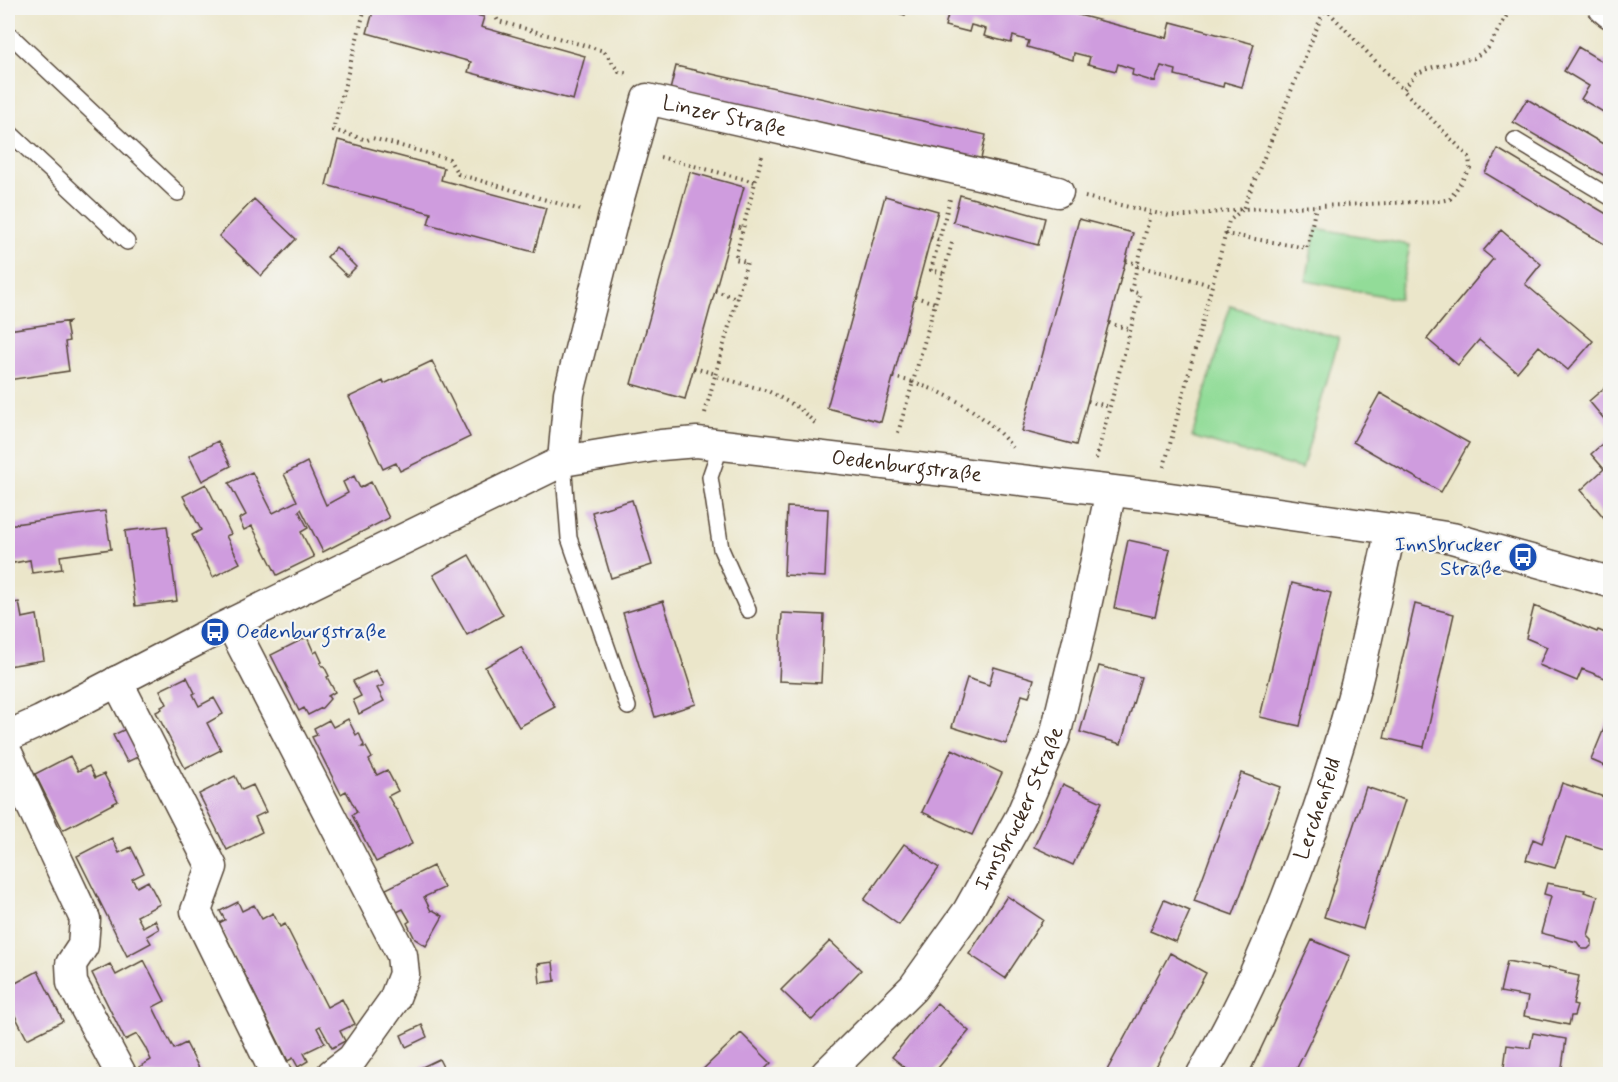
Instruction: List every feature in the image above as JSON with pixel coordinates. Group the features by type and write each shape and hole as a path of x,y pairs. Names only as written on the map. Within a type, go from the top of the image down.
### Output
{"street":[{"path":"1604,8 1611,13"},
{"name":"Linzer Straße","path":"563,461 569,393 613,219 647,99 1058,192"},
{"name":"Oedenburgstraße","path":"8,736 563,461 660,445 709,444 1156,496 1391,529 1452,538 1611,582"},
{"name":"Innsbrucker Straße","path":"826,1074 913,988 968,911 1021,816 1055,736 1082,624 1100,490"},
{"name":"Lerchenfeld","path":"1202,1074 1255,974 1288,895 1323,796 1356,685 1391,529"},
{"path":"231,624 402,955 404,974 393,1000 352,1059 333,1074"},
{"path":"117,681 212,867 196,911 276,1074"},
{"path":"8,755 86,919 83,946 71,964 72,983 121,1074"}],"lane":[{"path":"8,33 178,193"},
{"path":"8,131 127,242"},
{"path":"1515,140 1611,197"},
{"path":"709,444 710,477 722,549 748,610"},
{"path":"563,461 569,538 628,707"}],"path":[{"path":"365,8 333,130 449,159 458,174 573,208"},
{"path":"491,8 498,21 604,51 620,72 639,76 647,99"},
{"path":"1058,192 1169,216 1243,209 1440,201 1450,199 1470,168 1469,157 1325,8 1243,209 1229,221 1156,496"},
{"path":"1403,90 1416,74 1429,68 1474,58 1488,48 1511,8"},
{"path":"709,444 715,375 747,262 735,259 770,127"},
{"path":"633,149 755,182"},
{"path":"943,273 931,270 958,169"},
{"path":"1225,234 1307,248 1316,207"},
{"path":"1100,490 1110,407 1140,294 1131,291 1151,212"},
{"path":"733,226 743,229"},
{"path":"931,237 939,240"},
{"path":"888,465 952,243"},
{"path":"1125,261 1212,285"},
{"path":"715,291 737,298"},
{"path":"915,297 935,303"},
{"path":"1109,323 1131,330"},
{"path":"694,368 768,390 799,408 820,427 818,457"},
{"path":"893,377 942,393 961,403 1011,445 1025,463 1025,481"},
{"path":"1088,401 1110,407"}],"green space":[{"path":"1316,228 1410,245 1399,299 1306,281"},
{"path":"1230,306 1339,338 1302,469 1192,437"}],"building":[{"path":"374,8 449,8 484,17 481,27 585,56 573,100 468,72 471,62 367,33"},
{"path":"881,8 907,8 905,15"},
{"path":"950,8 1052,8 1167,38 1171,22 1254,44 1242,87 1224,82 1223,87 1175,75 1176,70 1161,66 1155,82 1132,75 1133,69 1118,64 1116,71 1088,64 1090,57 1074,53 1073,60 1027,47 1029,41 1013,36 1011,43 984,36 986,29 971,25 969,32 945,26"},
{"path":"1578,47 1610,64 1610,116 1581,99 1589,86 1564,71"},
{"path":"676,66 986,135 981,159 670,90"},
{"path":"1527,99 1610,148 1610,179 1513,122"},
{"path":"338,140 444,168 441,180 546,208 534,252 428,224 431,213 326,185"},
{"path":"1498,149 1610,216 1610,237 1606,245 1485,173"},
{"path":"690,172 744,187 685,399 631,384"},
{"path":"960,195 1045,218 1038,245 953,222"},
{"path":"885,196 938,211 881,422 827,408"},
{"path":"254,199 296,239 261,276 219,236"},
{"path":"1079,219 1133,233 1076,445 1022,431"},
{"path":"1501,230 1541,264 1525,284 1593,341 1568,370 1539,346 1517,372 1479,340 1458,365 1427,339 1493,259 1483,251"},
{"path":"336,247 356,267 347,276 327,257"},
{"path":"71,321 66,324 69,341 65,342 69,371 8,380 8,330"},
{"path":"432,361 470,437 400,471 396,463 383,469 349,397 383,381 384,384"},
{"path":"1610,383 1610,426 1589,401"},
{"path":"1380,393 1469,443 1441,492 1353,442"},
{"path":"1610,437 1610,525 1581,490 1604,469 1591,454"},
{"path":"218,441 231,466 202,481 189,456"},
{"path":"307,462 326,505 348,493 343,482 354,476 360,488 371,482 389,518 323,552 301,509 299,511 308,528 301,532 314,557 277,575 252,526 244,530 239,519 246,515 229,483 252,472 273,513 297,501 284,474"},
{"path":"206,484 231,534 226,536 240,563 213,577 192,535 201,530 183,496"},
{"path":"632,500 652,565 611,578 592,512"},
{"path":"787,507 828,509 825,577 784,575"},
{"path":"105,511 111,549 60,556 62,569 32,573 30,560 8,564 8,525"},
{"path":"167,526 177,601 135,606 125,531"},
{"path":"1128,540 1170,549 1155,617 1114,608"},
{"path":"469,555 503,615 467,635 433,575"},
{"path":"1292,583 1331,593 1300,726 1260,717"},
{"path":"663,601 696,704 655,717 623,613"},
{"path":"19,602 22,618 37,615 44,660 8,666 8,604"},
{"path":"1415,604 1454,614 1424,747 1384,738"},
{"path":"1534,606 1597,632 1598,630 1610,635 1610,680 1582,669 1577,681 1539,665 1547,647 1526,638"},
{"path":"782,613 824,615 821,683 779,681"},
{"path":"307,637 314,653 317,651 322,662 320,663 324,666 335,692 328,696 330,699 322,708 308,715 304,708 299,711 271,655"},
{"path":"521,647 555,707 519,727 485,667"},
{"path":"1099,666 1141,677 1121,744 1080,732"},
{"path":"994,667 1034,679 1029,697 1022,695 1006,744 952,727 967,678 989,685"},
{"path":"376,670 384,685 377,688 384,701 359,714 353,700 361,696 353,681"},
{"path":"187,677 199,706 214,698 223,714 207,723 221,750 185,768 156,712 167,704 160,690"},
{"path":"1610,714 1610,768 1591,760"},
{"path":"348,719 356,735 359,733 364,745 362,747 366,747 372,758 369,760 377,775 387,770 398,791 388,796 412,844 376,862 352,815 357,812 346,791 341,794 312,737 317,735 314,728 329,720 333,727"},
{"path":"128,728 142,755 127,762 113,735"},
{"path":"952,749 1002,773 972,835 922,812"},
{"path":"70,756 78,771 89,766 95,778 104,774 118,801 63,830 35,774"},
{"path":"1241,773 1280,787 1233,915 1194,901"},
{"path":"235,776 242,790 253,785 266,812 255,817 262,832 227,850 199,794"},
{"path":"1610,780 1610,851 1566,837 1555,868 1526,860 1533,839 1542,843 1562,783 1604,797"},
{"path":"1063,784 1102,802 1073,865 1034,847"},
{"path":"1366,787 1405,800 1363,929 1324,917"},
{"path":"112,838 119,853 131,847 144,873 132,879 137,887 148,881 160,904 137,916 143,927 155,920 159,929 147,936 151,943 127,956 77,856"},
{"path":"904,844 939,868 899,925 864,900"},
{"path":"433,866 444,888 424,897 431,911 443,916 426,946 415,939 407,923 410,921 403,909 397,912 386,889"},
{"path":"1547,883 1585,890 1584,892 1598,896 1588,936 1592,940 1592,945 1588,949 1582,949 1577,942 1541,933 1551,896 1544,894"},
{"path":"1007,896 1043,920 1005,978 969,954"},
{"path":"1164,900 1190,911 1176,942 1150,931"},
{"path":"238,902 242,911 254,905 262,919 273,913 280,927 285,924 327,1007 342,999 355,1024 340,1031 345,1041 332,1048 320,1026 317,1028 325,1043 304,1053 308,1061 298,1067 293,1058 288,1061 219,923 225,920 220,911"},
{"path":"1312,940 1350,956 1340,980 1294,1074 1249,1074"},
{"path":"830,941 861,970 812,1020 781,990"},
{"path":"1170,953 1206,973 1152,1074 1105,1074"},
{"path":"144,960 165,1001 153,1007 167,1036 174,1049 186,1043 202,1074 143,1074 139,1067 151,1060 145,1047 137,1034 125,1040 92,973 110,964 116,975"},
{"path":"1507,961 1548,969 1549,967 1579,976 1573,1005 1577,1006 1569,1025 1524,1016 1528,997 1500,992"},
{"path":"553,962 555,981 540,983 538,964"},
{"path":"38,971 63,1021 27,1039 8,1002 10,986"},
{"path":"937,1003 969,1031 933,1074 913,1074 892,1057"},
{"path":"422,1025 427,1037 406,1047 401,1035"},
{"path":"741,1033 771,1063 760,1074 698,1074"},
{"path":"1533,1033 1566,1039 1561,1074 1503,1074 1507,1045 1530,1048"},
{"path":"439,1059 444,1069 424,1074 420,1068"}],"place":[{"name":"Innsbrucker Straße","path":"1523,557"},
{"name":"Oedenburgstraße","path":"215,632"}]}
